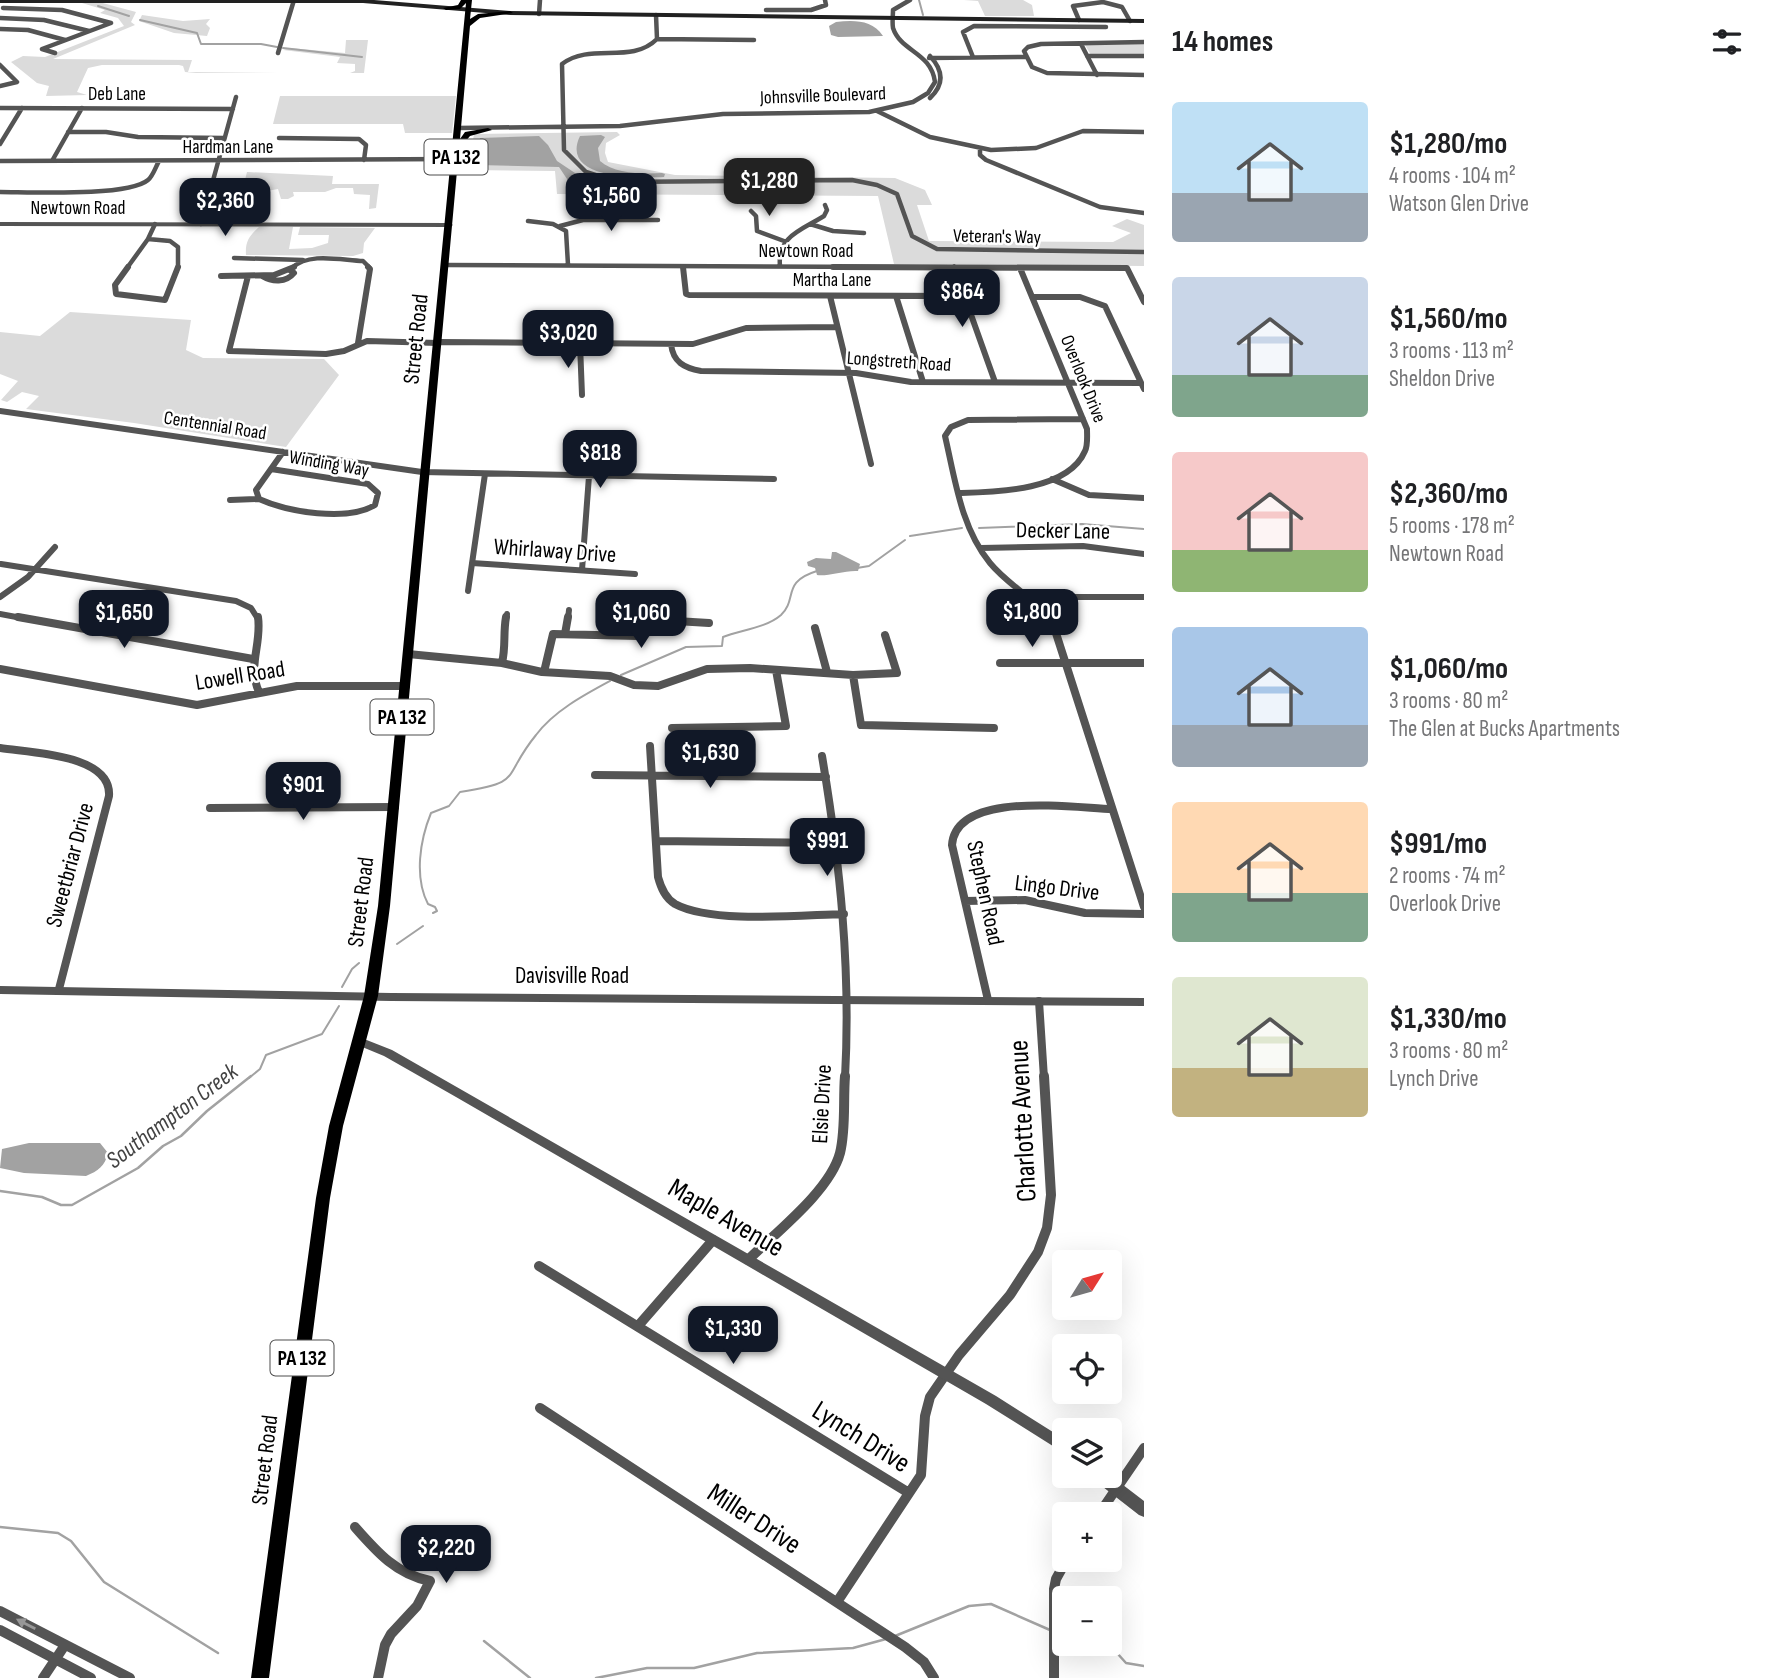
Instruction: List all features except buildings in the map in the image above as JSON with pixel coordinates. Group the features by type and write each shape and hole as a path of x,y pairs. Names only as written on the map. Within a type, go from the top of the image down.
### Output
{"main road":[{"path":"446,8 460,7 464,0"},
{"name":"Street Road","path":"260,1678 323,1198 336,1126 371,996 395,807 469,0"},
{"path":"4,3 370,1 468,11 539,14 1079,20 1105,24 1144,21"},
{"path":"467,25 478,16 510,13"},
{"path":"457,147 468,134 488,130"}],"street":[{"path":"539,14 540,0"},
{"path":"766,10 818,10 826,5 825,0"},
{"path":"910,0 893,10 893,27 898,36 929,58 1027,57"},
{"path":"1070,0 1079,20"},
{"path":"278,53 295,1"},
{"path":"1073,6 1103,2 1112,4 1122,7 1130,21"},
{"path":"0,13 4,3 62,10 111,23 42,49 55,52"},
{"path":"656,15 657,39 754,40"},
{"path":"0,18 44,20 89,31"},
{"path":"972,57 963,32 974,26 1105,24 1114,33 1117,42"},
{"path":"0,29 28,30 65,40"},
{"name":"Veteran's Way","path":"657,39 653,45 643,49 586,53 563,61 564,150 586,172 609,181 632,183 743,179 860,181 883,186 897,194 912,236 937,249 1144,252"},
{"path":"1144,43 1032,45 1025,49 1034,68 1048,74 1144,75"},
{"path":"1081,44 1097,75"},
{"path":"1087,56 1144,56"},
{"name":"Johnsville Boulevard","path":"458,128 614,130 728,116 882,112 913,102 932,90 935,76 929,58"},
{"path":"0,65 17,82 0,86"},
{"path":"201,224 236,97"},
{"name":"Deb Lane","path":"0,108 233,109"},
{"path":"0,145 22,108"},
{"path":"52,161 82,108"},
{"path":"882,112 942,139 980,149 1029,150 1083,131 1144,132"},
{"name":"Johnsville Boulevard","path":"458,128 563,128"},
{"path":"68,132 106,132 138,137 224,138"},
{"path":"279,138 355,138 366,145 364,160"},
{"path":"980,149 980,155 986,160 1100,207 1126,213 1144,213"},
{"name":"Hardman Lane","path":"0,161 456,159"},
{"path":"0,192 122,190 149,180 159,161"},
{"path":"780,266 777,253 784,241 826,213 825,205"},
{"path":"751,211 756,216 760,233 784,241"},
{"path":"528,220 560,226 583,220 658,220"},
{"name":"Newtown Road","path":"0,224 450,225"},
{"path":"148,239 170,241 178,247 178,270 165,300 121,297 114,292 115,285 148,239 155,224"},
{"path":"810,225 834,231 863,233"},
{"path":"560,226 567,233 568,265"},
{"path":"234,258 353,259 368,264 369,276 358,343"},
{"path":"221,276 262,276 290,270 306,260"},
{"name":"Newtown Road","path":"446,265 1127,268 1144,302"},
{"name":"Martha Lane","path":"682,266 686,294 964,296"},
{"path":"954,267 995,382"},
{"name":"Overlook Drive","path":"959,493 1007,491 1052,479 1075,466 1086,451 1088,436 1083,419 1020,268"},
{"path":"248,276 229,351 326,354 344,351 358,343 671,344 707,342 751,327 837,327"},
{"path":"830,296 871,464"},
{"path":"897,296 923,382"},
{"path":"1032,297 1080,297 1105,306 1143,386"},
{"path":"580,344 582,395"},
{"name":"Longstreth Road","path":"671,344 671,354 677,363 701,371 849,373 923,382 1143,386"},
{"name":"Centennial Road","path":"0,411 426,473 774,479"},
{"path":"1083,419 975,419 953,425 947,429 945,436 965,518 981,548 996,569 1052,623 1144,907"},
{"name":"Winding Way","path":"271,469 364,483 376,489 378,497 375,505 370,510 348,515 270,504 258,499 256,490 283,452"},
{"path":"468,591 485,474"},
{"path":"582,570 589,476"},
{"path":"1052,479 1089,495 1144,498"},
{"path":"230,500 258,499"},
{"name":"Decker Lane","path":"981,548 1031,545 1094,547 1144,554"},
{"path":"0,597 35,569 55,547"},
{"name":"Whirlaway Drive","path":"472,563 635,574"},
{"path":"1,564 245,604 258,613 261,622 251,674 259,692"},
{"path":"1036,605 1071,597 1144,597"},
{"path":"565,634 569,610"},
{"path":"0,614 253,659"},
{"path":"502,663 507,643 503,634 507,614"},
{"path":"544,672 552,634 638,636 643,619 709,623"},
{"path":"815,628 827,672"},
{"path":"408,654 502,663 544,672 610,676 634,685 658,686 706,669 853,675 897,673 885,635"},
{"path":"1000,663 1144,663"},
{"name":"Lowell Road","path":"0,669 197,705 297,687 405,686"},
{"path":"672,728 786,726 776,670"},
{"path":"853,675 861,724 994,728"},
{"path":"650,746 661,889 673,902 687,909 710,914 844,914"},
{"name":"Sweetbriar Drive","path":"0,748 88,765 104,775 108,784 109,796 59,989"},
{"path":"822,756 844,914 848,998"},
{"path":"595,775 826,777"},
{"path":"210,808 395,807"},
{"name":"Stephen Road","path":"988,1000 952,837 958,825 969,817 992,810 1112,809"},
{"path":"656,841 836,843"},
{"name":"Lingo Drive","path":"965,901 1026,900 1085,913 1144,914"},
{"name":"Davisville Road","path":"0,990 371,996 1144,1002"},
{"name":"Elsie Drive","path":"748,1261 820,1186 837,1161 848,998"},
{"name":"Charlotte Avenue","path":"837,1602 909,1493 924,1465 927,1406 946,1374 1027,1271 1047,1229 1051,1203 1039,1001"},
{"name":"Maple Avenue","path":"359,1041 395,1057 946,1374 1052,1440"},
{"path":"638,1326 713,1240"},
{"name":"Lynch Drive","path":"539,1266 909,1493"},
{"name":"Miller Drive","path":"540,1408 917,1655 934,1678"},
{"path":"1107,1502 1144,1448"},
{"path":"1116,1489 1144,1510"},
{"path":"355,1527 381,1558 396,1569 412,1578 430,1581 417,1606 391,1634 383,1652 378,1678"},
{"path":"1054,1678 1054,1589 1060,1572"},
{"path":"0,1611 131,1678"},
{"path":"0,1630 91,1678"},
{"path":"43,1678 65,1645"}],"shaded area":[{"path":"964,0 1023,0 1032,5 1034,16 985,16 978,1"},
{"path":"99,2 136,12 131,22 135,25 53,59 192,60 188,72 279,73 196,73 185,72 183,66 179,65 102,65 88,68 77,92 87,95 46,96 49,86 37,83 11,62 23,56 45,57 124,26 118,18 100,13 105,10 82,3"},
{"path":"142,15 183,21 210,19 206,24 210,28 207,36 174,33 139,21"},
{"path":"836,22 862,22 874,27 883,36 831,35 829,26"},
{"path":"346,40 368,40 364,73 350,73 355,71 355,64 337,63 340,57 283,50 290,48 345,53"},
{"path":"1144,43 1144,55 1091,55 1085,45"},
{"path":"280,96 456,96 452,133 405,133 403,124 273,124"},
{"path":"617,132 620,135 606,143 608,162 675,175 895,178 925,190 932,205 917,205 929,241 1113,242 1131,233 1112,226 1127,219 1144,225 1144,266 894,264 878,196 557,194 555,171 468,170 474,134"},
{"path":"539,136 557,161 584,179 610,186 643,190 641,193 570,191 566,190 567,179 559,167 478,165 480,138"},
{"path":"580,136 605,137 598,148 600,161 606,165 629,172 662,173 665,174 664,177 621,176 591,169 581,161 577,150"},
{"path":"247,172 333,176 332,184 379,184 376,208 369,209 370,195 354,194 353,188 336,188 325,192 293,192 294,196 281,199 278,189 267,191 256,188 253,194 264,201 260,204 239,204"},
{"path":"259,227 293,227 289,249 312,248 328,243 329,235 298,235 300,227 375,228 364,243 363,253 353,256 246,255 248,240"},
{"path":"70,312 191,320 186,350 203,358 324,359 339,375 286,447 26,409 39,396 22,392 7,402 1,400 18,381 0,374 0,332 40,336"},
{"path":"832,552 860,564 858,571 817,575 815,568 808,566 807,562 816,558 831,559"},
{"path":"29,1143 100,1143 108,1153 100,1168 86,1176 24,1173 0,1168 2,1149"}],"waterway":[{"path":"919,0 923,15"},
{"path":"98,6 129,16"},
{"path":"140,20 197,33 201,44 261,44 277,47"},
{"path":"283,48 362,57"},
{"name":"Southampton Creek","path":"979,528 1082,524 1144,529"},
{"name":"Southampton Creek","path":"910,536 962,528"},
{"name":"Southampton Creek","path":"857,568 869,566 905,540"},
{"name":"Southampton Creek","path":"621,675 686,647 722,646 723,637 775,619 786,609 794,586 799,580 817,571"},
{"name":"Southampton Creek","path":"433,913 437,911 428,904 420,870 424,835 431,813 449,806 460,792 503,781 543,726 560,711 610,681"},
{"name":"Southampton Creek","path":"397,944 423,926"},
{"name":"Southampton Creek","path":"342,987 352,969 359,963"},
{"name":"Southampton Creek","path":"249,1078 260,1069 266,1055 322,1034 339,1006"},
{"name":"Southampton Creek","path":"0,1191 42,1197 61,1205 72,1205 138,1168 163,1146 181,1136 251,1076"},
{"path":"0,1527 58,1533 71,1541 104,1582 218,1653"},
{"path":"895,1636 969,1606 991,1604 1050,1630"},
{"path":"596,1678 647,1668 694,1668 757,1653 853,1648 886,1639"},
{"path":"484,1641 530,1678"},
{"path":"1120,1656 1126,1663 1144,1666"}]}
